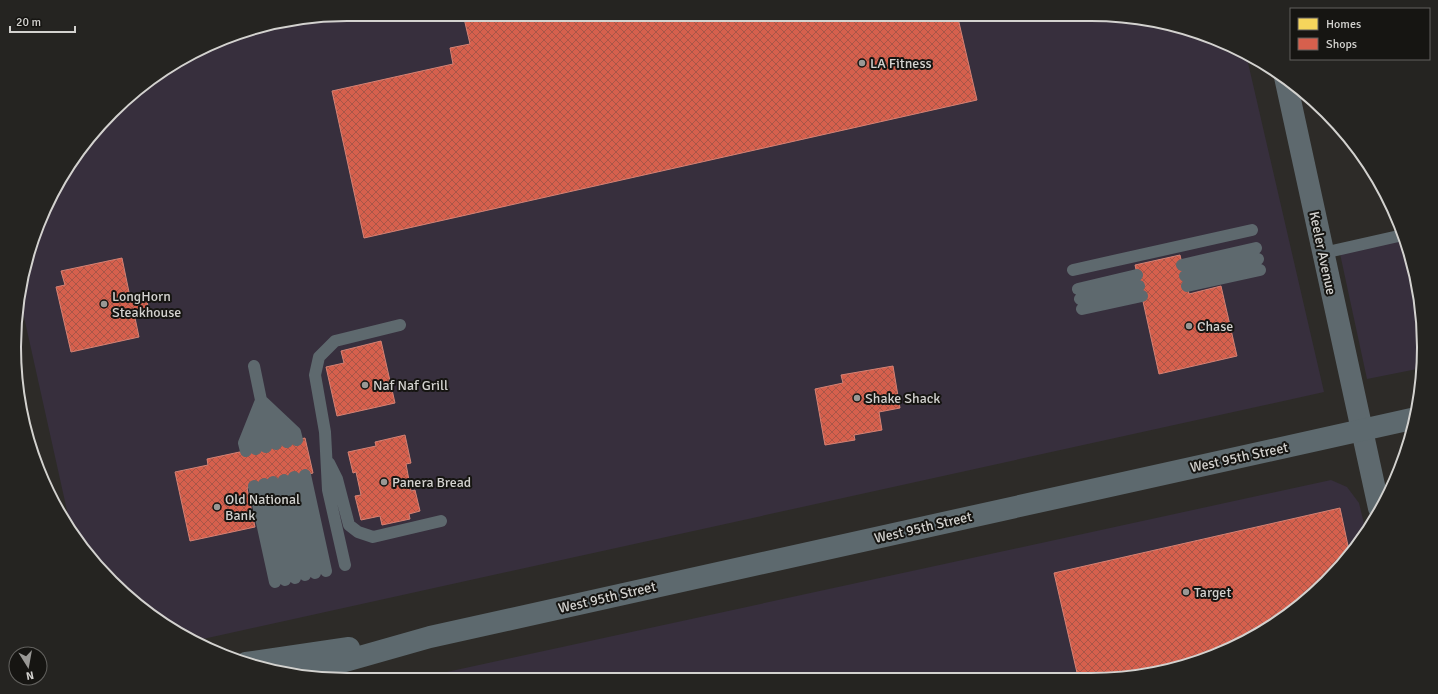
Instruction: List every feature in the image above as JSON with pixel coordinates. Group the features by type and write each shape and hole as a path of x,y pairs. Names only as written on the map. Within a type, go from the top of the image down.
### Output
{"main road":[{"name":"West 95th Street","path":"311,671 430,637 1409,420"},
{"name":"West 95th Street","path":"258,660 430,637"}],"street":[{"name":"Keeler Avenue","path":"1287,87 1378,501"}],"lane":[{"path":"1073,270 1252,230"},
{"path":"1323,253 1398,236"},
{"path":"1185,275 1258,259 1185,275"},
{"path":"1080,299 1139,286 1080,299"},
{"path":"345,565 328,490 325,432 315,375 319,357 335,341 400,325"},
{"path":"254,366 271,445"},
{"path":"261,400 295,432 271,445 254,441 261,400"},
{"path":"326,459 336,479 349,525 358,532 373,537 441,521"},
{"path":"279,481 300,577"},
{"path":"279,481 300,577"},
{"path":"279,481 300,577"}],"shaded area":[{"path":"347,21 1091,21 1134,24 1175,32 1216,46 1248,62 1324,392 203,639 166,618 149,606 116,578 88,545 68,515 23,313 27,283 38,242 55,203 76,166 88,149 116,116 149,88 166,76 203,55 242,38 283,27"},
{"path":"1398,236 1411,283 1414,304 1417,347 1416,369 1367,379 1339,249"},
{"path":"1331,480 1347,487 1359,503 1364,524 1350,545 1322,578 1289,606 1272,618 1216,648 1196,656 1155,667 1091,673 442,673"}],"building: Shops":[{"path":"465,21 959,21 977,100 364,238 332,91 453,64 450,48 470,44"},
{"name":"Chase","path":"1180,255 1189,294 1221,286 1237,356 1159,374 1135,265"},
{"name":"LongHorn Steakhouse","path":"122,258 130,297 145,294 149,310 134,313 139,337 71,352 56,287 65,285 61,271"},
{"path":"381,341 395,403 337,416 326,367 344,363 341,351"},
{"name":"Shake Shack","path":"893,366 900,408 879,412 882,430 854,435 855,440 825,445 815,389 843,383 841,375"},
{"name":"Panera Bread","path":"405,435 411,463 406,464 411,491 415,490 420,511 409,514 410,519 382,525 380,516 361,520 355,496 361,495 356,472 353,473 348,452 376,446 375,442"},
{"name":"Old National Bank","path":"305,438 313,473 247,488 255,527 190,541 175,472 208,465 207,459"},
{"name":"Target","path":"1340,508 1348,547 1322,578 1306,592 1289,606 1254,629 1196,656 1155,667 1112,672 1077,673 1054,573"}],"place":[{"name":"LA Fitness","path":"862,63"},
{"name":"LongHorn Steakhouse","path":"104,304"},
{"name":"Chase","path":"1189,326"},
{"name":"Naf Naf Grill","path":"365,385"},
{"name":"Shake Shack","path":"857,398"},
{"name":"Panera Bread","path":"384,482"},
{"name":"Old National Bank","path":"217,507"},
{"name":"Target","path":"1186,592"}]}
